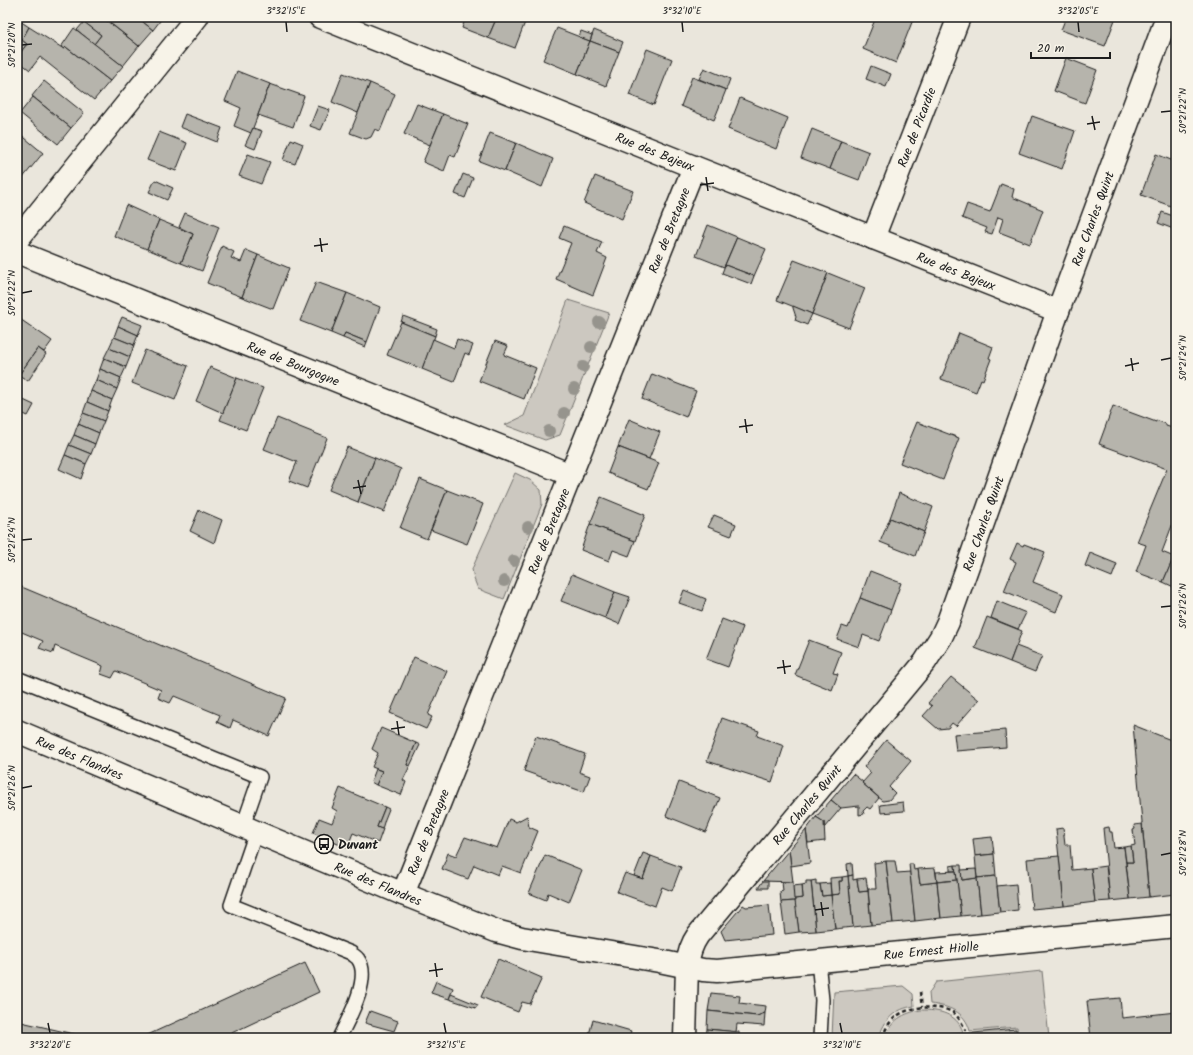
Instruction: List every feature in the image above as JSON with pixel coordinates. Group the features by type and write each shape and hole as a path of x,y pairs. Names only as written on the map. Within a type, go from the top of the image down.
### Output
{"street":[{"path":"17,240 197,17"},
{"name":"Rue des Bajeux","path":"320,17 1058,311"},
{"name":"Rue de Picardie","path":"873,238 959,17"},
{"name":"Rue Charles Quint","path":"685,1038 686,967 691,948 698,935 925,662 941,637 948,622 1058,311 1167,17"},
{"name":"Rue de Bretagne","path":"403,894 694,167"},
{"name":"Rue de Bourgogne","path":"17,252 571,475"},
{"name":"Rue des Flandres","path":"17,731 403,894 496,931 508,935 686,967"},
{"name":"Rue Ernest Hiolle","path":"686,967 717,971 1176,926"}],"lane":[{"path":"17,678 260,777 231,905 351,953 359,960 363,977 360,989 356,1003 339,1038"},
{"path":"818,961 822,1000 820,1038"}],"path":[{"path":"920,992 922,1007"},
{"path":"883,1038 888,1025 899,1014 922,1007 946,1009 953,1013 963,1023 966,1031"}],"shaded area":[{"path":"568,300 609,313 560,435 545,440 505,425 524,416"},
{"path":"515,473 530,480 541,490 542,504 504,599 478,589 472,569"},
{"path":"1042,971 1049,1038 1018,1038 1017,1027 970,1031 968,1024 960,1014 943,1006 930,1004 929,993 936,982"},
{"path":"903,986 913,994 914,1006 907,1007 891,1016 884,1025 879,1038 832,1038 834,992"},
{"path":"921,1010 940,1012 952,1017 963,1032 904,1038 886,1038 891,1026 899,1018 909,1013"}],"building":[{"path":"77,17 102,17 139,46 123,66 94,44 101,35"},
{"path":"114,17 137,17 153,30 139,46 110,23 115,18"},
{"path":"137,17 163,17 153,30"},
{"path":"466,17 497,17 488,38 462,28"},
{"path":"497,17 527,17 515,48 488,38"},
{"path":"876,17 914,17 896,63 863,49"},
{"path":"1066,17 1116,17 1105,46 1061,30"},
{"path":"17,19 29,27 22,40 27,44 17,57"},
{"path":"84,22 101,35 94,44 77,30"},
{"path":"29,27 64,49 66,47 110,81 94,100 40,57 30,70 17,60 17,57 27,44 22,40"},
{"path":"74,28 123,66 110,81 66,47 64,49 61,47"},
{"path":"557,28 590,41 577,74 543,60"},
{"path":"594,30 623,42 619,52 590,41"},
{"path":"581,31 592,35 590,41 579,37"},
{"path":"590,41 619,52 606,86 577,74"},
{"path":"647,49 672,59 654,105 629,95"},
{"path":"1066,58 1097,70 1085,103 1054,91"},
{"path":"871,66 891,74 886,87 866,79"},
{"path":"704,68 730,79 726,90 699,79"},
{"path":"237,71 270,84 251,133 234,126 241,108 225,101"},
{"path":"343,73 370,83 358,113 332,102"},
{"path":"692,77 726,90 714,120 681,106"},
{"path":"44,81 84,113 71,128 32,96"},
{"path":"370,83 395,94 380,131 375,129 371,137 366,139 350,133"},
{"path":"270,84 304,96 293,127 258,115"},
{"path":"33,97 71,128 58,144 20,113"},
{"path":"740,98 788,118 776,149 728,129"},
{"path":"417,104 443,114 430,145 404,134"},
{"path":"318,106 330,110 321,130 310,126"},
{"path":"185,114 222,128 217,142 180,127"},
{"path":"443,114 468,124 455,157 450,155 444,171 423,162"},
{"path":"1032,116 1075,131 1062,169 1019,153"},
{"path":"253,128 262,131 255,149 245,145"},
{"path":"812,129 841,141 830,169 801,158"},
{"path":"159,132 187,143 176,171 147,160"},
{"path":"19,133 43,153 17,185 17,134 18,135"},
{"path":"490,133 516,143 505,171 479,161"},
{"path":"291,139 303,144 295,164 283,160"},
{"path":"841,141 869,152 859,180 830,169"},
{"path":"516,143 553,159 542,187 505,171"},
{"path":"248,154 270,162 261,184 239,176"},
{"path":"1156,154 1176,162 1176,208 1141,195"},
{"path":"463,174 473,178 465,198 455,194"},
{"path":"595,176 633,191 622,219 584,203"},
{"path":"155,180 173,188 167,200 149,192"},
{"path":"1001,184 1014,189 1012,197 1043,210 1030,244 999,232 1003,219 998,217 992,234 985,232 987,228 962,218 967,204 990,212"},
{"path":"126,205 159,220 147,249 114,236"},
{"path":"1162,212 1176,217 1176,230 1158,223"},
{"path":"185,213 219,227 202,271 181,263 193,234 179,227"},
{"path":"159,220 193,234 181,263 147,249"},
{"path":"708,225 737,237 724,267 696,256"},
{"path":"564,226 602,242 597,253 607,258 593,295 556,279 571,243 559,238"},
{"path":"737,237 766,249 754,276 725,265"},
{"path":"222,246 234,252 231,258 241,262 246,250 258,255 242,297 207,283"},
{"path":"258,255 289,268 273,309 242,297"},
{"path":"794,260 828,273 812,314 777,300"},
{"path":"725,265 754,276 751,284 722,273"},
{"path":"828,273 865,288 849,328 812,314"},
{"path":"316,282 347,293 331,333 300,321"},
{"path":"347,293 380,307 367,342 345,333 343,338 331,333"},
{"path":"793,306 812,314 807,325 795,320 796,317"},
{"path":"403,316 437,329 435,336 401,322"},
{"path":"17,317 52,341 44,352 38,348 19,375 17,374"},
{"path":"122,317 142,325 138,335 118,326"},
{"path":"401,322 435,336 422,369 387,355"},
{"path":"118,326 138,335 134,345 114,337"},
{"path":"345,333 367,342 365,347 343,338"},
{"path":"959,333 993,347 989,358 991,359 983,380 981,379 976,392 941,379"},
{"path":"114,337 134,345 130,357 109,348"},
{"path":"433,339 454,348 457,339 473,345 469,355 465,353 454,382 422,369"},
{"path":"495,341 508,346 504,355 536,368 524,399 479,381"},
{"path":"38,348 46,354 28,381 19,375"},
{"path":"109,348 130,357 126,367 104,358"},
{"path":"145,350 188,366 175,400 132,383"},
{"path":"104,358 126,367 121,378 100,369"},
{"path":"210,367 237,378 223,413 196,401"},
{"path":"100,369 121,378 117,389 96,380"},
{"path":"652,374 696,391 686,417 642,399"},
{"path":"237,378 263,388 246,430 220,420"},
{"path":"96,380 117,389 112,400 91,391"},
{"path":"91,391 112,400 108,411 87,402"},
{"path":"17,397 34,405 28,416 17,411"},
{"path":"87,402 108,411 104,421 83,413"},
{"path":"1113,406 1156,422 1156,420 1166,424 1166,426 1176,429 1176,515 1162,552 1174,557 1163,582 1136,572 1146,545 1137,542 1167,469 1099,444"},
{"path":"83,413 104,421 99,433 78,424"},
{"path":"277,418 327,438 307,488 289,481 297,462 264,449"},
{"path":"629,419 660,432 649,459 618,447"},
{"path":"917,422 959,438 943,480 900,463"},
{"path":"78,424 99,433 95,444 74,435"},
{"path":"74,435 95,444 91,454 69,445"},
{"path":"69,445 91,454 86,464 65,455"},
{"path":"347,447 375,458 358,502 329,490"},
{"path":"618,447 659,463 648,489 608,473"},
{"path":"65,455 86,464 81,479 59,469"},
{"path":"375,458 401,469 384,512 358,502"},
{"path":"420,479 447,490 427,539 400,528"},
{"path":"447,490 483,504 467,544 431,530"},
{"path":"899,493 933,507 924,532 890,518"},
{"path":"601,497 645,515 635,541 590,524"},
{"path":"199,510 222,520 214,543 190,531"},
{"path":"714,515 736,524 731,536 708,527"},
{"path":"890,518 924,532 915,556 880,542"},
{"path":"590,524 635,541 629,556 613,550 609,561 581,550"},
{"path":"1017,543 1045,552 1033,582 1063,594 1056,612 1004,591 1016,562 1010,559"},
{"path":"1090,553 1117,564 1112,577 1085,566"},
{"path":"1172,561 1176,563 1176,588 1163,582"},
{"path":"870,571 901,583 891,610 860,598"},
{"path":"572,574 615,592 605,618 561,601"},
{"path":"17,585 286,698 269,736 233,720 230,728 217,722 220,715 174,696 170,703 158,698 161,690 116,671 112,678 101,674 103,666 55,646 53,653 39,648 43,641 17,630"},
{"path":"684,590 706,599 702,611 679,603"},
{"path":"615,592 630,597 619,624 605,618"},
{"path":"860,598 891,610 879,641 863,635 859,647 837,639 842,626 848,628"},
{"path":"997,601 1026,613 1018,629 991,618"},
{"path":"987,617 1022,631 1010,662 975,648"},
{"path":"722,619 743,627 728,667 706,659"},
{"path":"809,640 841,652 833,673 838,674 832,690 795,675"},
{"path":"1016,646 1042,656 1035,672 1010,662"},
{"path":"414,657 447,671 428,715 432,717 426,729 390,713"},
{"path":"951,677 979,700 956,726 952,723 948,728 938,729 923,716 932,706 928,703"},
{"path":"722,718 759,731 757,736 784,746 772,782 707,761"},
{"path":"1133,725 1176,742 1176,894 1149,897"},
{"path":"381,728 416,743 407,765 410,766 403,780 406,782 401,795 376,785 382,771 372,767 378,753 372,749"},
{"path":"1005,730 1006,747 956,751 954,734"},
{"path":"536,736 585,754 579,772 590,776 584,792 524,771"},
{"path":"886,740 911,761 889,787 895,793 889,800 883,801 862,783 871,773 864,767"},
{"path":"416,743 420,745 410,766 407,765"},
{"path":"376,769 382,771 376,785 371,782"},
{"path":"853,774 879,798 870,809 867,807 863,811 864,814 859,815 859,806 841,808 831,800"},
{"path":"679,782 720,798 706,832 666,816"},
{"path":"340,788 385,807 377,827 383,829 378,843 353,833 347,848 313,833 319,818 332,823 337,811 332,808"},
{"path":"831,800 841,808 824,828 824,822 816,817"},
{"path":"903,802 904,811 881,813 880,805"},
{"path":"385,807 389,809 382,829 377,827"},
{"path":"527,816 529,827 538,831 521,873 502,866 498,875 474,865 468,879 442,869 448,853 456,856 465,837 497,848 509,819 516,822"},
{"path":"816,817 824,822 825,841 808,843 806,830"},
{"path":"1142,824 1149,897 1130,899 1126,862 1133,862 1131,846 1135,845 1133,830 1135,829 1134,825"},
{"path":"1109,827 1110,832 1112,832 1114,848 1124,847 1130,899 1110,901 1103,828"},
{"path":"1063,828 1065,845 1070,845 1072,870 1091,868 1095,902 1064,906 1056,829"},
{"path":"806,830 810,863 791,866 789,850"},
{"path":"992,837 994,854 975,856 973,839"},
{"path":"1131,846 1133,862 1126,862 1124,847"},
{"path":"789,850 793,882 763,881"},
{"path":"643,853 651,856 643,879 634,876"},
{"path":"994,854 996,876 977,878 975,856"},
{"path":"545,855 582,870 569,902 548,893 546,900 529,893"},
{"path":"651,856 681,867 672,891 662,887 655,906 617,892 625,873 643,879"},
{"path":"1059,856 1064,906 1032,909 1027,859"},
{"path":"886,861 893,923 871,925 868,889 876,889 874,863"},
{"path":"886,861 895,861 897,873 910,872 915,921 893,923"},
{"path":"852,863 853,875 848,876 847,864"},
{"path":"909,864 913,864 914,870 918,869 920,884 937,882 941,918 915,921"},
{"path":"955,865 956,871 950,871 950,866"},
{"path":"955,865 961,865 962,880 977,878 981,914 961,916"},
{"path":"1106,866 1110,901 1095,902 1091,868"},
{"path":"935,868 937,882 920,884 918,869"},
{"path":"976,869 977,878 962,880 961,870"},
{"path":"956,871 957,880 937,882 936,872"},
{"path":"853,875 853,880 857,879 859,892 868,891 871,925 853,927 848,876"},
{"path":"848,876 853,927 835,929 831,895 840,894 839,881 842,881 842,877"},
{"path":"996,876 1000,912 981,914 977,878"},
{"path":"842,877 842,881 839,881 840,894 831,895 830,878"},
{"path":"866,878 868,891 859,892 857,879"},
{"path":"816,880 816,884 820,884 822,896 831,895 835,929 816,931 811,881"},
{"path":"957,880 961,916 941,918 937,882"},
{"path":"763,881 768,881 768,888 758,888"},
{"path":"806,881 811,881 816,931 799,932 794,899 803,898 802,885 806,884"},
{"path":"782,882 793,882 795,901 781,902 780,892 783,891"},
{"path":"830,883 831,895 822,896 820,884"},
{"path":"1016,884 1018,910 1000,912 997,886"},
{"path":"802,885 803,898 794,899 793,886"},
{"path":"795,901 799,932 785,934 781,902"},
{"path":"743,905 746,907 769,905 772,935 725,940 721,931"},
{"path":"498,959 542,978 530,1004 522,1002 518,1012 481,997"},
{"path":"305,963 319,992 221,1038 141,1038"},
{"path":"436,981 453,988 449,999 431,993"},
{"path":"711,993 740,996 739,1003 766,1006 765,1013 757,1016 708,1011"},
{"path":"451,994 478,1005 476,1008 449,999"},
{"path":"1120,998 1122,1018 1176,1012 1176,1038 1091,1038 1087,1001"},
{"path":"370,1011 398,1021 394,1031 365,1023"},
{"path":"708,1011 757,1016 765,1013 764,1026 737,1024 736,1032 707,1029"},
{"path":"593,1020 631,1031 629,1038 588,1038"},
{"path":"17,1021 91,1038 17,1038"},
{"path":"707,1029 739,1032 739,1038 706,1038"},
{"path":"1016,1029 1017,1038 920,1038"}],"place":[{"name":"Duvant","path":"324,844"}]}
